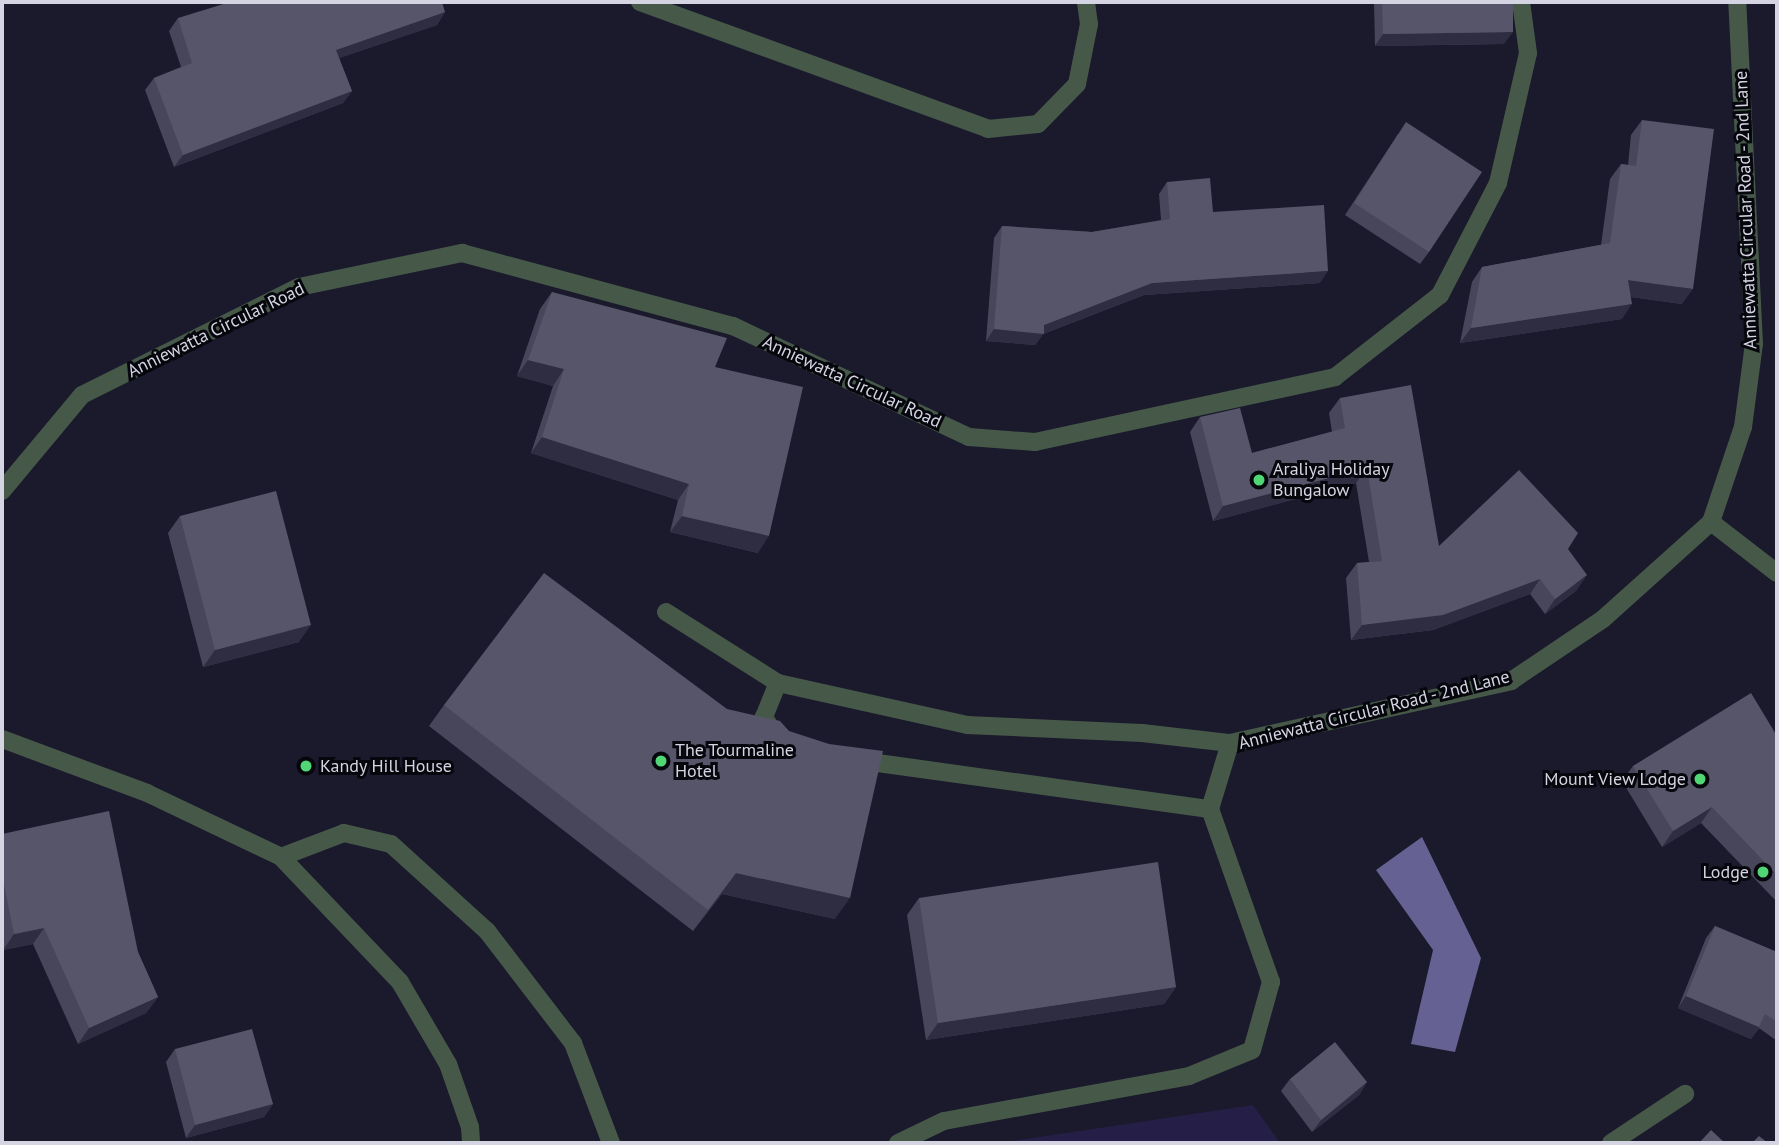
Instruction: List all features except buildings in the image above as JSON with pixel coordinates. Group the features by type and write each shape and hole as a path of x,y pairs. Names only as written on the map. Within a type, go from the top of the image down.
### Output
{"street":[{"path":"640,2 988,130 1038,124 1077,85 1089,23 1086,2"},
{"name":"Anniewatta Circular Road","path":"2,491 82,395 299,287 462,253 733,326 969,438 1035,442 1335,377 1440,295 1498,183 1528,53 1521,2"},
{"name":"Anniewatta Circular Road - 2nd Lane","path":"1210,808 1230,743 1511,681 1603,619 1711,522 1743,427 1754,344 1737,2"},
{"path":"1711,522 1777,573"},
{"path":"666,612 778,683 967,725 1142,733 1230,743"},
{"path":"778,683 764,717 779,741 792,746"},
{"path":"2,738 147,793 281,857 400,982 448,1064 470,1127 471,1143"},
{"path":"831,756 1210,808 1272,982 1252,1050 1189,1076 944,1121 898,1143"},
{"path":"281,857 344,833 391,844 487,931 573,1042 611,1143"},
{"path":"1611,1143 1685,1094"}],"shaded area":[{"path":"1422,837 1481,958 1455,1052 1411,1044 1433,950 1376,870"},
{"path":"1253,1105 1280,1143 999,1143"}],"place":[{"name":"Araliya Holiday Bungalow","path":"1259,480"},
{"name":"The Tourmaline Hotel","path":"661,761"},
{"name":"Kandy Hill House","path":"306,766"},
{"name":"Mount View Lodge","path":"1700,779"},
{"name":"Lodge","path":"1763,872"}]}
